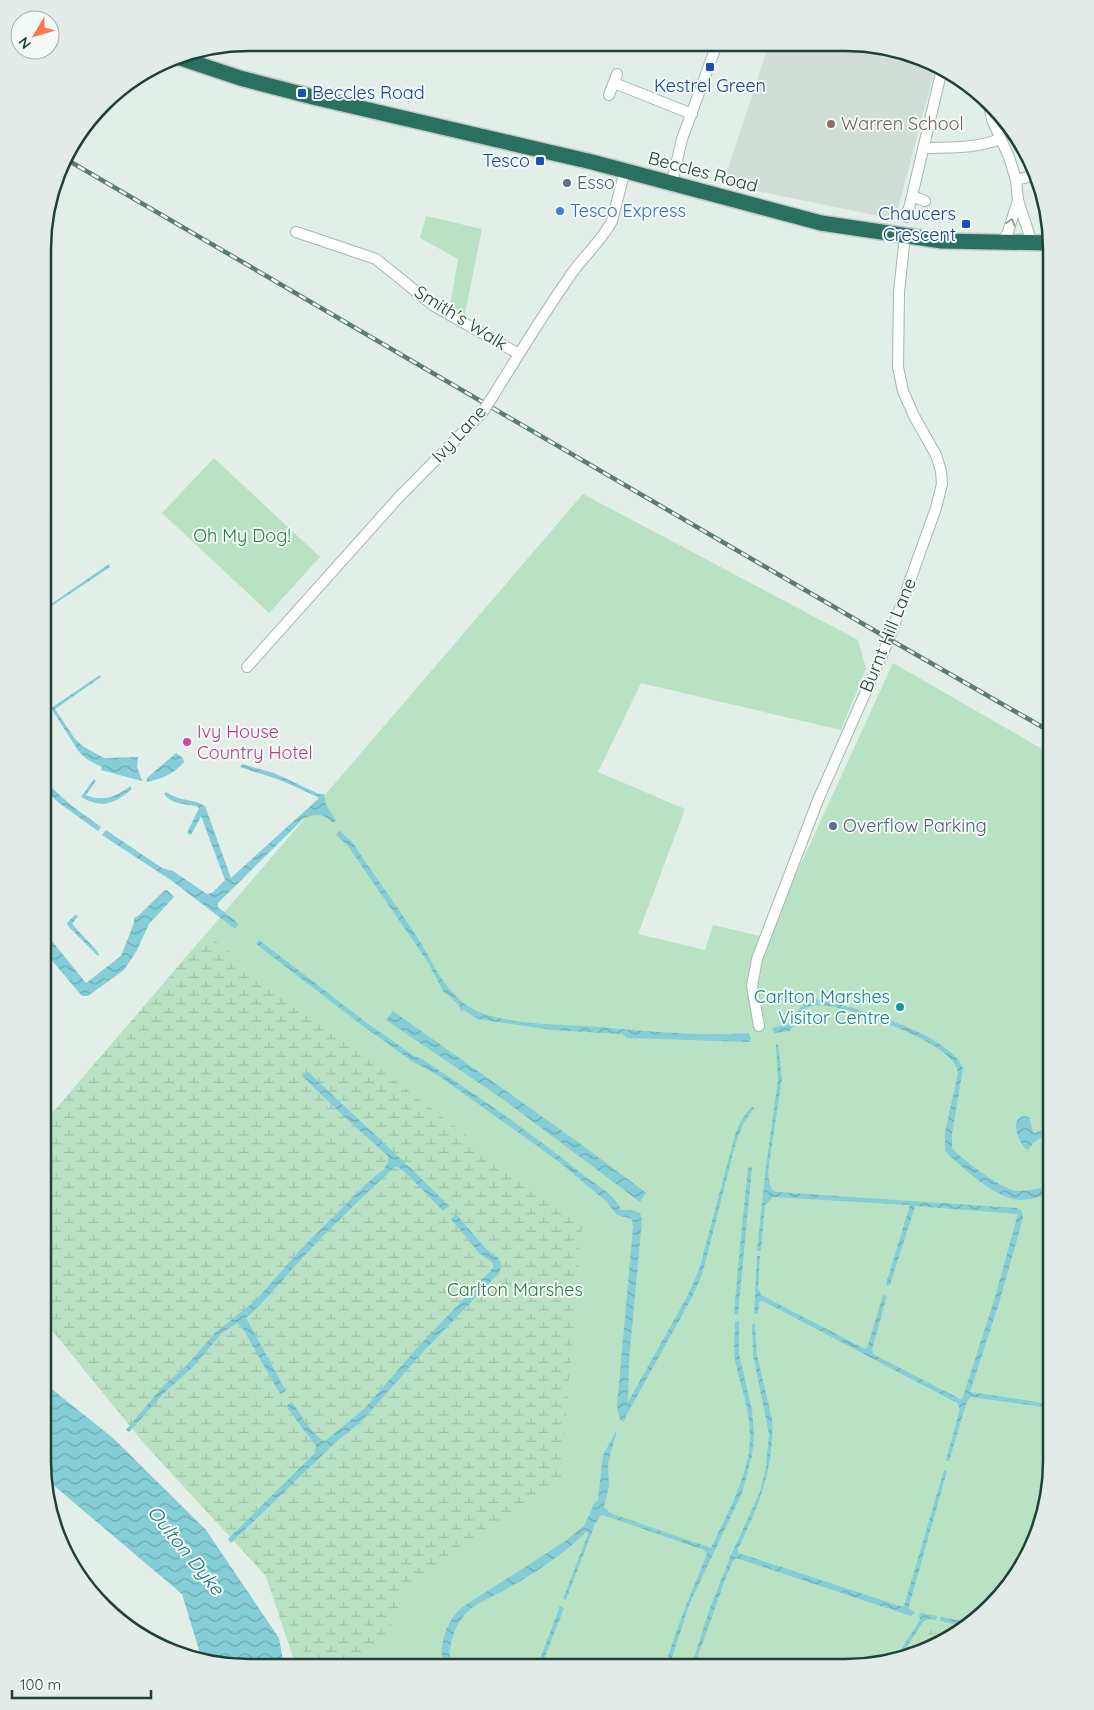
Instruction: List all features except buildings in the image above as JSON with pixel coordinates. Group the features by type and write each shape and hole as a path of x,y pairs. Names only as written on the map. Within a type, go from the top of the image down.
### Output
{"highway":[{"name":"Beccles Road","path":"198,58 240,78 624,170 821,223 942,241 1042,243"}],"street":[{"path":"672,182 682,139 714,51"},
{"path":"907,217 940,76"},
{"path":"609,95 616,79 692,114"},
{"path":"991,116 1000,139 1010,157 1016,180 1018,200 1032,243"},
{"path":"923,148 974,147 1000,139"},
{"name":"Ivy Lane","path":"247,667 399,497 482,413 575,268 612,221 624,170"},
{"path":"1016,180 1029,177"},
{"path":"912,196 925,201"},
{"path":"1002,243 1008,232 1018,200"},
{"name":"Smith's Walk","path":"296,232 376,259 434,306 519,354"},
{"name":"Burnt Hill Lane","path":"759,1026 752,986 757,959 818,800 889,639 936,508 942,484 941,471 936,455 914,416 903,391 898,367 899,292 905,236"}],"shaded area":[{"name":"Warren School","path":"767,51 870,53 896,58 934,73 896,216 879,216 723,184"}],"green space":[{"path":"426,216 482,229 465,314 450,306 458,259 420,238"},
{"name":"Oh My Dog!","path":"214,458 320,557 269,613 162,513"},
{"name":"Carlton Marshes","path":"583,494 858,640 866,669 841,730 641,683 598,772 685,809 638,934 705,950 713,925 767,938 893,663 1043,749 1043,1460 1039,1499 1028,1536 1016,1560 1002,1581 975,1610 944,1632 920,1644 883,1655 844,1659 294,1659 266,1576 143,1442 51,1329 51,1115"},
{"path":"206,934 582,1225 561,1478 546,1494 468,1541 406,1587 387,1636 356,1659 316,1659 288,1642 266,1576 143,1442 51,1329 51,1115"},
{"path":"933,1627 947,1630 944,1632 922,1643"}],"water":[{"path":"109,564 110,567 51,606 51,604"},
{"path":"100,675 101,677 55,709 75,739 84,747 104,758 138,757 137,767 142,781 101,770 102,767 88,760 79,752 51,708"},
{"path":"176,753 183,758 184,762 180,766 157,780 146,782 147,778"},
{"path":"242,764 274,773 319,794 324,794 326,805 336,820 333,823 326,817 319,815 303,819 218,903 218,907 239,924 235,929 172,881 102,835 106,830 162,868 173,871 207,894 212,893 225,880 201,816 191,835 187,833 199,808 174,802 164,794 166,792 205,806 231,878 318,799 318,797 280,780 240,767"},
{"path":"94,779 96,781 86,795 92,797 104,798 115,796 130,786 132,789 108,803 95,803 81,797"},
{"path":"51,787 72,806 101,827 98,831 51,796"},
{"path":"340,831 353,843 419,940 445,983 458,998 477,1011 528,1023 692,1034 749,1033 750,1042 628,1038 622,1034 552,1030 477,1019 464,1010 461,1011 459,1005 443,991 429,964 348,846 336,835"},
{"path":"165,890 174,897 149,924 136,952 124,970 88,996 82,996 51,959 51,940 86,983 121,956 134,923 134,918"},
{"path":"75,915 78,916 72,924 97,951 98,956 68,926 67,923"},
{"path":"259,940 367,1023 414,1056 422,1059 463,1086 543,1144 615,1199 621,1210 632,1210 640,1213 642,1220 629,1360 628,1402 688,1295 699,1270 735,1135 744,1116 752,1107 754,1108 743,1124 736,1142 702,1275 691,1299 624,1422 620,1420 617,1406 633,1228 632,1219 617,1215 607,1202 558,1161 439,1076 412,1061 363,1026 256,944"},
{"path":"815,999 851,1008 897,1023 939,1043 954,1055 963,1068 952,1134 952,1148 964,1159 1002,1185 1017,1191 1043,1187 1043,1196 1020,1200 1000,1194 980,1182 945,1151 945,1132 958,1073 953,1062 936,1047 910,1033 873,1018 835,1007 819,1005 808,1007 790,1031 774,1033 772,1028 789,1024 803,1005"},
{"path":"393,1011 578,1142 646,1193 640,1202 504,1100 386,1020"},
{"path":"778,1044 782,1078 768,1172 772,1190 777,1192 1016,1208 1021,1210 1023,1217 1018,1236 999,1303 970,1392 1043,1403 1043,1407 971,1397 967,1401 949,1461 946,1460 960,1409 957,1403 763,1301 759,1302 758,1313 754,1314 757,1256 760,1256 758,1288 761,1295 865,1349 867,1348 883,1295 887,1296 872,1349 873,1354 962,1400 995,1297 1018,1214 915,1206 890,1285 888,1286 886,1284 910,1205 773,1197 765,1205 761,1251 757,1251 778,1080 776,1045"},
{"path":"307,1071 449,1206 443,1211 407,1174 398,1167 395,1167 327,1232 246,1318 286,1391 280,1394 243,1329 237,1323 221,1334 193,1367 164,1393 129,1432 126,1430 163,1386 185,1367 215,1333 256,1300 303,1247 366,1184 384,1169 388,1162 388,1156 302,1076"},
{"path":"1024,1116 1029,1117 1033,1132 1041,1131 1043,1134 1028,1150 1020,1141 1016,1128 1017,1121"},
{"path":"752,1167 738,1315 734,1314 740,1247 748,1168"},
{"path":"456,1214 485,1248 498,1258 501,1263 500,1272 422,1353 363,1420 336,1442 231,1543 228,1539 315,1453 316,1446 286,1406 292,1402 311,1430 320,1439 325,1441 364,1409 417,1348 493,1268 493,1263 479,1253 451,1219"},
{"path":"739,1321 739,1354 752,1410 754,1436 752,1456 742,1493 689,1605 672,1659 667,1659 674,1638 707,1554 704,1550 603,1515 600,1516 595,1524 566,1600 563,1599 588,1532 537,1571 479,1603 466,1613 455,1631 450,1659 442,1659 444,1635 451,1620 461,1608 564,1542 584,1526 593,1504 598,1500 603,1455 617,1430 608,1464 609,1486 604,1507 610,1513 711,1548 742,1479 749,1451 750,1426 734,1355 735,1322"},
{"path":"752,1324 755,1324 757,1355 772,1419 771,1453 764,1486 738,1553 904,1606 944,1470 947,1471 909,1606 909,1609 915,1612 911,1616 736,1558 725,1580 697,1659 694,1659 710,1608 731,1555 760,1492 766,1467 769,1434 753,1355"},
{"name":"Oulton Dyke","path":"51,1388 113,1438 206,1530 279,1638 283,1659 224,1657 200,1652 182,1594 53,1485"},
{"path":"560,1606 564,1608 544,1659 540,1659"},
{"path":"919,1614 937,1616 936,1620 929,1619 923,1622 906,1649 900,1651 920,1620"},
{"path":"941,1617 961,1621 956,1624 940,1621"}],"railway":[{"path":"72,163 1043,727"}],"place":[{"name":"Kestrel Green","path":"710,67"},
{"name":"Beccles Road","path":"302,93"},
{"name":"Warren School","path":"831,124"},
{"name":"Tesco","path":"540,161"},
{"name":"Esso","path":"567,183"},
{"name":"Tesco Express","path":"560,211"},
{"name":"Chaucers Crescent","path":"966,224"},
{"name":"Ivy House Country Hotel","path":"187,742"},
{"name":"Overflow Parking","path":"833,826"},
{"name":"Carlton Marshes Visitor Centre","path":"900,1007"}]}
